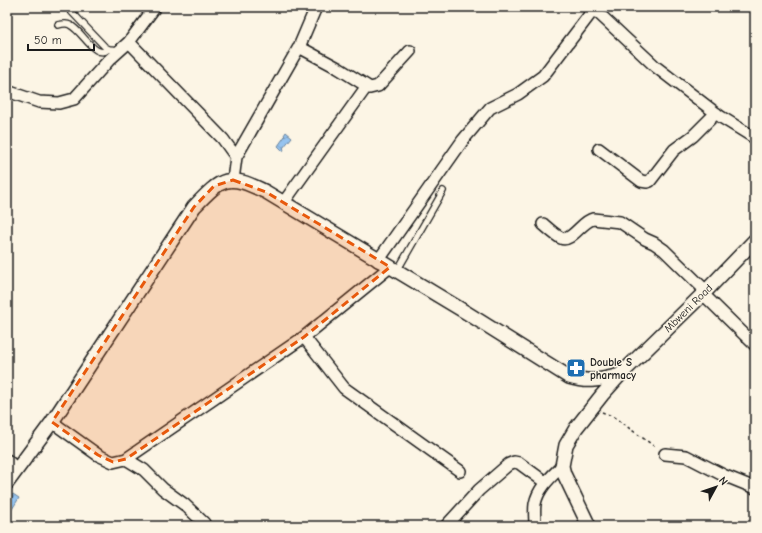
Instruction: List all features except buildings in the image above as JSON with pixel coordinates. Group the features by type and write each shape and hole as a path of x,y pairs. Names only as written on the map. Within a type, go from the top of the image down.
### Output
{"street":[{"path":"7,91 39,102 59,103 74,99 115,49 129,42 156,7"},
{"path":"233,180 236,158 300,47 316,7"},
{"path":"378,260 463,140 490,108 518,94 543,76 592,8 656,67 716,113 755,137"},
{"path":"129,42 223,139 236,158"},
{"path":"300,47 370,88 378,86 410,51"},
{"path":"284,202 367,86"},
{"path":"599,150 641,181 647,182 650,181 674,150 693,136 716,113"},
{"path":"7,483 52,422 194,207 214,186 233,180 248,184 284,202 569,377 579,380 597,381 620,375"},
{"path":"543,224 558,236 566,239 590,219 620,222 664,250 755,345"},
{"name":"Mbweni Road","path":"562,466 566,445 576,428 591,408 620,375 704,293 755,240"},
{"path":"52,422 98,455 113,462 126,459 304,337 394,269"},
{"path":"304,337 344,388 460,471"},
{"path":"665,454 686,456 723,475 755,488"},
{"path":"126,459 144,470 162,488 185,505 204,523"},
{"path":"7,460 17,470"},
{"path":"446,526 479,490 509,464 514,462 518,463 545,482"},
{"path":"535,526 535,504 538,494 545,482 562,466 564,474 588,526"}],"lane":[{"path":"67,7 100,41 115,49"},
{"path":"58,25 66,23 70,24 98,52 102,53 115,49"},
{"path":"394,269 443,191"}],"path":[{"path":"591,408 612,416 665,454"}],"highlighted area":[{"path":"233,180 266,192 390,267 304,337 126,459 113,462 98,455 52,422 194,207 214,186"}],"water":[{"path":"286,132 292,137 283,148 283,151 278,146"},
{"path":"13,494 19,498 9,514 7,512 7,504"}],"place":[{"name":"Double S pharmacy","path":"576,368"}]}
